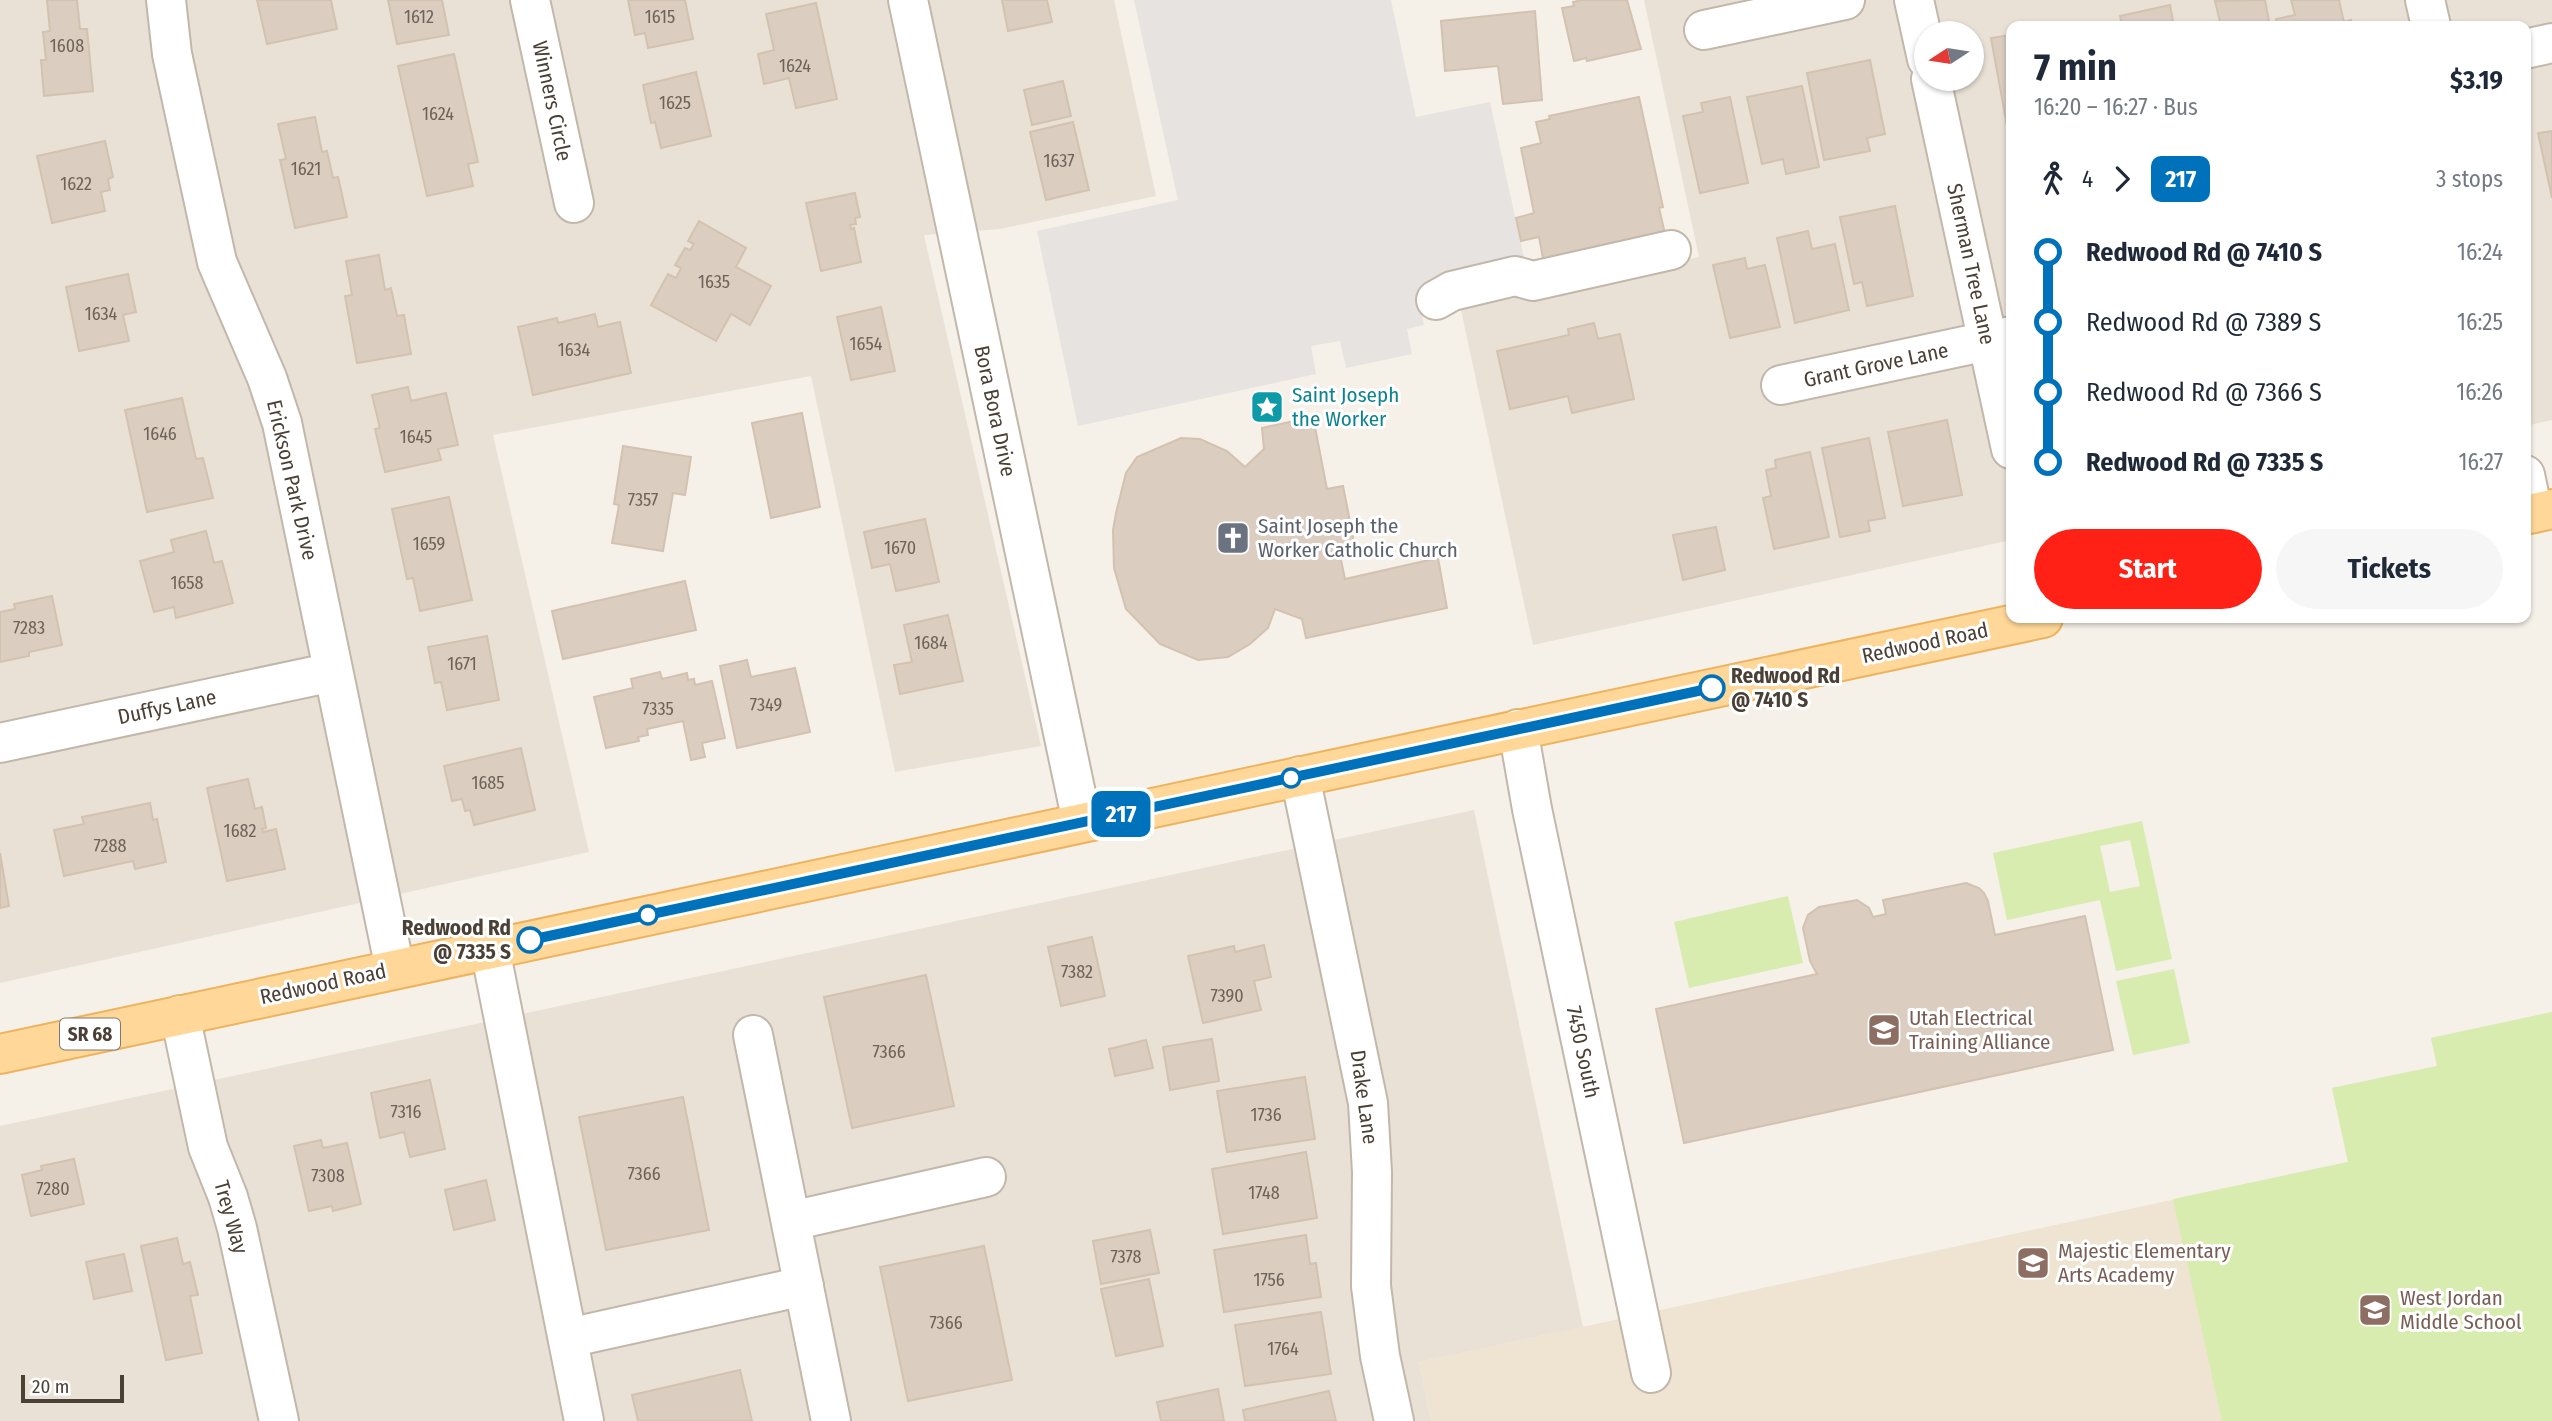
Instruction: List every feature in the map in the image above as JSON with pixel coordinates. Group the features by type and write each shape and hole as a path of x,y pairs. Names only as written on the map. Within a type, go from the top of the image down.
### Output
{"main road":[{"name":"Redwood Road","path":"0,1054 2019,623"}],"street":[{"name":"Erickson Park Drive","path":"166,0 172,54 214,251 267,378 282,423 395,969"},
{"name":"Winners Circle","path":"530,0 574,203"},
{"name":"Bora Bora Drive","path":"908,0 1082,822"},
{"path":"1704,30 1845,0"},
{"path":"1914,0 1919,21"},
{"path":"2425,0 2430,21"},
{"path":"2531,48 2552,43"},
{"name":"Sherman Tree Lane","path":"1934,91 1999,339 2006,403"},
{"path":"1436,300 1452,291 1515,276 1533,281 1671,250"},
{"name":"Grant Grove Lane","path":"1782,385 1999,339"},
{"path":"2531,494 2537,512"},
{"name":"Duffys Lane","path":"0,743 333,672"},
{"name":"7450 South","path":"1518,729 1532,809 1651,1373"},
{"name":"Drake Lane","path":"1300,776 1368,1103 1372,1172 1371,1286 1380,1356 1394,1421"},
{"path":"490,949 584,1421"},
{"name":"Trey Way","path":"180,1015 208,1147 237,1228 279,1421"},
{"path":"753,1035 831,1421"},
{"path":"790,1222 986,1177"},
{"path":"568,1338 804,1286"}],"shaded area":[{"path":"0,0 1114,0 1156,196 1000,229 924,235 1041,746 895,772 811,376 493,435 589,852 0,983"},
{"path":"1134,0 1391,0 1416,117 1490,102 1526,267 1417,290 1424,325 1407,329 1412,354 1346,368 1340,341 1311,346 1316,374 1078,426 1037,231 1178,200"},
{"path":"1644,0 2552,0 2552,420 2531,425 2531,21 2006,21 2006,541 1533,645 1461,310 1699,257"},
{"path":"1474,810 1583,1327 1419,1362 1431,1421 0,1421 0,1126"},
{"path":"2552,1012 2552,1421 1431,1421 1419,1362 2348,1162 2332,1088 2437,1066 2431,1038"}],"green space":[{"path":"2142,821 2172,959 2116,971 2100,900 2007,920 1993,853","holes":["2130,840 2140,886 2110,892 2100,846"]},
{"path":"1788,896 1803,963 1689,988 1674,922"},
{"path":"2174,969 2190,1043 2133,1055 2116,981"},
{"name":"West Jordan Middle School","path":"2552,1012 2552,1421 2222,1421 2173,1199 2348,1162 2332,1088 2437,1066 2431,1038"}],"building":[{"path":"47,0 77,0 80,29 87,29 93,91 44,96 41,60 46,60 43,32 50,31"},
{"path":"257,0 331,0 337,29 267,44"},
{"path":"388,0 442,0 449,35 397,44"},
{"path":"628,0 685,0 693,39 648,48 645,33 635,35"},
{"path":"1002,0 1047,0 1052,22 1008,31"},
{"path":"1627,0 1641,49 1587,61 1586,58 1574,61 1562,8 1574,6 1573,2"},
{"path":"2265,0 2269,21 2220,21 2215,1"},
{"path":"2291,0 2339,0 2344,21 2276,21 2295,15"},
{"path":"816,3 837,99 796,108 789,78 764,84 758,54 774,50 766,14"},
{"path":"2170,5 2173,21 2121,21 2120,16"},
{"path":"1535,11 1542,100 1503,104 1498,66 1445,71 1441,21"},
{"path":"2006,36 2006,120 1991,38"},
{"path":"454,54 478,162 468,164 473,186 427,196 398,66"},
{"path":"1870,60 1885,134 1867,138 1870,151 1824,160 1807,73"},
{"path":"696,72 711,136 661,148 655,122 651,123 643,85"},
{"path":"1063,81 1071,116 1032,125 1024,90"},
{"path":"1802,86 1819,167 1786,174 1783,159 1762,164 1747,97"},
{"path":"1639,97 1663,207 1659,208 1667,242 1545,269 1539,237 1521,241 1516,218 1534,213 1521,148 1541,143 1536,122 1550,119 1549,116"},
{"path":"1730,97 1748,183 1700,193 1683,116 1703,112 1701,103"},
{"path":"315,117 322,152 327,151 333,178 338,177 347,217 295,228 280,160 286,159 278,124"},
{"path":"1073,122 1089,190 1046,200 1030,132"},
{"path":"2552,131 2552,198 2538,133"},
{"path":"105,141 113,177 108,179 110,190 101,192 105,211 52,223 37,156"},
{"path":"855,193 860,217 855,218 856,224 850,225 851,229 854,228 861,262 821,271 806,203"},
{"path":"1895,206 1913,296 1867,306 1862,282 1854,284 1840,217"},
{"path":"699,221 746,248 736,267 771,286 750,325 731,314 716,341 651,305 668,274 676,278 681,268 675,265 685,248 690,250 694,244 688,241"},
{"path":"1808,231 1812,249 1835,244 1849,310 1795,323 1777,238"},
{"path":"379,255 385,290 391,288 397,316 404,315 411,354 357,363 345,296 352,295 346,261"},
{"path":"1745,258 1747,269 1765,265 1780,327 1730,338 1713,265"},
{"path":"128,274 136,312 123,315 129,341 79,351 66,287"},
{"path":"881,307 895,371 851,380 837,317"},
{"path":"595,314 598,327 620,322 631,373 533,395 518,327 557,318 558,323"},
{"path":"1594,323 1598,339 1620,334 1634,399 1572,413 1568,396 1510,409 1497,351 1569,335 1568,329"},
{"path":"408,387 411,401 446,393 458,445 438,449 441,460 385,472 375,429 380,428 372,395"},
{"path":"182,398 196,459 203,458 213,498 147,512 125,410"},
{"path":"802,413 820,507 771,518 752,423"},
{"name":"Saint Joseph the Worker Catholic Church","path":"1313,417 1327,489 1343,486 1356,552 1340,555 1345,579 1438,558 1447,608 1306,638 1302,619 1275,609 1268,628 1250,644 1228,657 1198,660 1160,644 1126,609 1114,568 1113,530 1126,473 1137,457 1181,438 1200,439 1227,451 1245,467 1264,449 1262,428"},
{"path":"1947,420 1962,495 1903,506 1888,432"},
{"path":"1869,438 1885,518 1868,521 1870,531 1840,537 1822,448"},
{"path":"623,446 691,457 685,495 673,493 663,551 612,543 619,505 614,504"},
{"path":"1810,452 1829,537 1774,549 1763,498 1771,496 1766,470 1776,468 1775,460"},
{"path":"449,497 472,600 420,611 413,578 407,579 392,509"},
{"path":"925,519 939,582 896,591 890,564 872,568 864,532"},
{"path":"1716,527 1725,570 1683,580 1673,535"},
{"path":"206,531 214,563 222,561 233,603 176,618 174,607 154,612 140,561 174,552 171,540"},
{"path":"685,581 696,630 563,659 552,611"},
{"path":"52,596 62,645 0,662 0,612 15,609 14,604"},
{"path":"948,615 963,681 900,694 894,665 912,662 904,625"},
{"path":"487,636 499,700 447,710 441,682 435,683 428,647"},
{"path":"747,660 751,677 795,668 810,732 737,748 720,666"},
{"path":"660,672 662,679 687,673 688,680 694,679 695,685 712,681 725,738 702,743 705,757 691,760 683,721 647,729 648,735 638,737 639,741 606,748 594,697 633,688 631,679"},
{"path":"521,748 535,810 474,825 470,810 465,811 462,799 452,801 444,766"},
{"path":"248,779 255,809 262,807 266,828 262,829 263,832 276,829 285,869 227,881 207,788"},
{"path":"150,803 153,820 157,819 166,862 135,869 133,861 64,876 54,830 84,824 82,817"},
{"path":"0,853 9,906 0,908"},
{"name":"Utah Electrical Training Alliance","path":"1966,883 1984,893 1995,935 2085,916 2113,1050 1684,1143 1656,1009 1817,974 1810,961 1803,928 1808,915 1819,907 1857,900 1869,908 1873,917 1886,914 1883,900"},
{"path":"1092,937 1105,996 1061,1006 1048,947"},
{"path":"1264,945 1271,977 1254,981 1261,1010 1203,1023 1188,956 1234,946 1235,952"},
{"path":"926,975 954,1106 852,1128 824,997"},
{"path":"1212,1039 1219,1081 1170,1090 1163,1047"},
{"path":"1146,1040 1153,1068 1115,1076 1109,1049"},
{"path":"1305,1077 1315,1139 1227,1152 1217,1091"},
{"path":"430,1080 445,1149 410,1157 404,1132 380,1138 371,1093"},
{"path":"683,1097 709,1230 606,1250 579,1117"},
{"path":"321,1140 323,1148 347,1143 361,1204 333,1211 332,1206 309,1211 294,1146"},
{"path":"1306,1152 1317,1218 1223,1234 1212,1169"},
{"path":"74,1159 84,1204 31,1216 22,1175 42,1170 41,1166"},
{"path":"486,1180 495,1220 454,1230 445,1190"},
{"path":"1150,1230 1159,1273 1101,1284 1093,1241"},
{"path":"1306,1235 1310,1264 1316,1263 1321,1297 1224,1312 1214,1250"},
{"path":"177,1238 183,1264 190,1262 198,1295 190,1296 202,1353 166,1360 141,1246"},
{"path":"984,1246 1012,1380 908,1401 880,1267"},
{"path":"124,1254 132,1291 94,1299 86,1262"},
{"path":"1149,1279 1163,1346 1116,1356 1101,1289"},
{"path":"1321,1312 1331,1374 1245,1386 1235,1325"},
{"path":"740,1370 752,1421 638,1421 632,1395"},
{"path":"1218,1389 1224,1421 1161,1421 1157,1402"},
{"path":"1329,1391 1336,1421 1245,1421 1243,1410"}],"bus line":[{"name":"217","path":"530,940 1712,688"}],"place":[{"name":"Saint Joseph the Worker","path":"1267,407"},
{"name":"Saint Joseph the Worker Catholic Church","path":"1233,538"},
{"name":"Redwood Rd @ 7410 S","path":"1712,688"},
{"name":"Redwood Rd @ 7335 S","path":"530,940"},
{"name":"Utah Electrical Training Alliance","path":"1884,1030"},
{"name":"Majestic Elementary Arts Academy","path":"2033,1263"},
{"name":"West Jordan Middle School","path":"2375,1310"}]}
